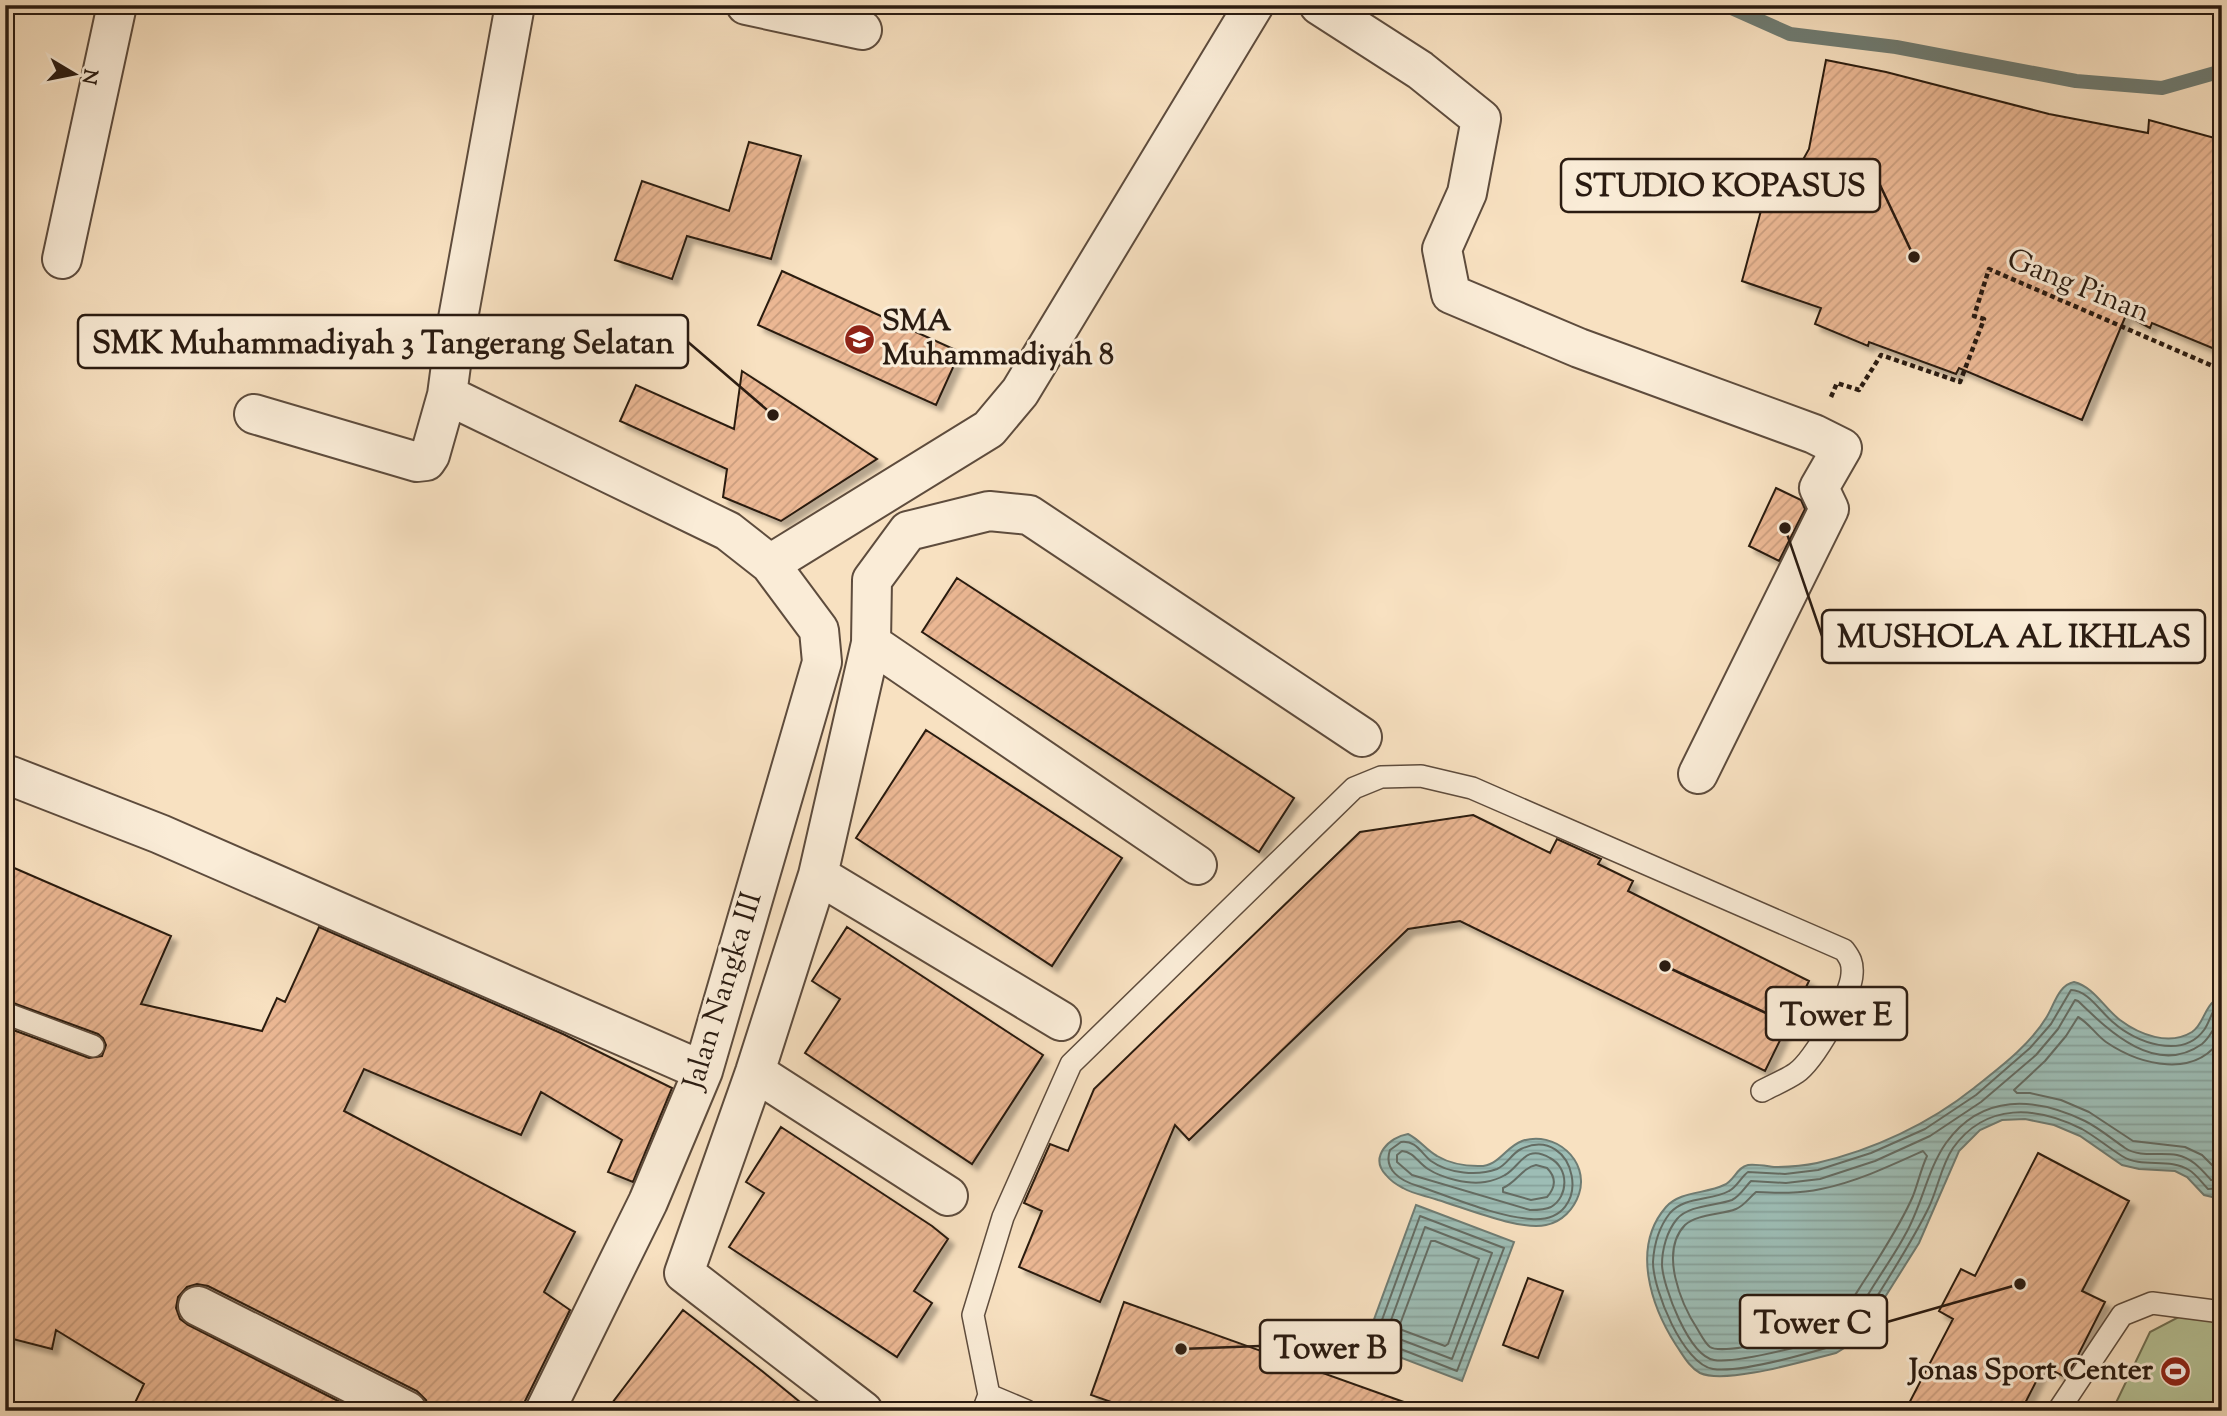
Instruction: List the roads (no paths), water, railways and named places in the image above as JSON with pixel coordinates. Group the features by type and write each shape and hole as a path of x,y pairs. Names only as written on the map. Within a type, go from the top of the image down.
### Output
{"street":[{"path":"62,259 117,5"},
{"path":"254,414 417,462 426,461 430,455 447,396 454,335 515,5"},
{"path":"746,5 862,30"},
{"path":"771,564 989,429 1020,392 1254,5"},
{"path":"1319,5 1420,70 1481,119 1467,192 1442,249 1451,294 1579,348 1814,434 1842,447 1819,488 1829,509 1698,774"},
{"name":"Jalan Nangka III","path":"447,396 729,531 771,564 819,630 822,662 703,1071 648,1202 545,1411"},
{"path":"863,1411 684,1273 755,1072 818,875 870,642 872,580 908,531 989,511 1029,514 1362,737"},
{"path":"870,642 1197,865"},
{"path":"10,776 160,834 703,1071"},
{"path":"818,875 1060,1021"},
{"path":"755,1072 948,1196"},
{"path":"198,1306 407,1411"}],"lane":[{"path":"1027,1411 986,1403 973,1315 1003,1217 1071,1064 1354,788 1381,777 1420,776 1472,788 1844,950 1852,959 1853,976 1845,1000 1823,1039 1798,1072 1762,1091"},
{"path":"5,1013 93,1046"},
{"path":"2058,1411 2122,1315 2152,1303 2222,1312"}],"water":[{"path":"2074,982 2087,988 2128,1025 2155,1037 2174,1038 2192,1032 2214,1001 2222,1004 2222,1194 2212,1197 2204,1195 2187,1177 2175,1171 2122,1165 2080,1136 2054,1125 2025,1119 2002,1120 1980,1130 1959,1151 1919,1243 1870,1321 1849,1345 1836,1353 1747,1374 1712,1376 1700,1373 1693,1367 1667,1330 1648,1276 1649,1240 1655,1223 1666,1207 1678,1198 1724,1185 1741,1168 1748,1165 1801,1166 1838,1158 1919,1124 1957,1101 2013,1056 2039,1028 2064,987"},
{"path":"1408,1134 1433,1154 1457,1164 1473,1166 1497,1160 1522,1141 1546,1140 1557,1144 1574,1159 1581,1182 1579,1194 1571,1210 1562,1218 1546,1225 1535,1226 1492,1218 1411,1192 1390,1179 1381,1168 1380,1161 1380,1155 1388,1144"},
{"path":"1416,1205 1514,1242 1462,1381 1365,1344"}],"waterway":[{"path":"1725,5 1790,34 1896,47 2076,81 2162,88 2222,71"}],"place":[{"name":"STUDIO KOPASUS","path":"1914,257"},
{"name":"SMA Muhammadiyah 8","path":"859,339"},
{"name":"SMK Muhammadiyah 3 Tangerang Selatan","path":"773,415"},
{"name":"MUSHOLA AL IKHLAS","path":"1785,528"},
{"name":"Tower E","path":"1665,966"},
{"name":"Tower C","path":"2020,1284"},
{"name":"Tower B","path":"1181,1349"},
{"name":"Jonas Sport Center","path":"2176,1371"}]}
